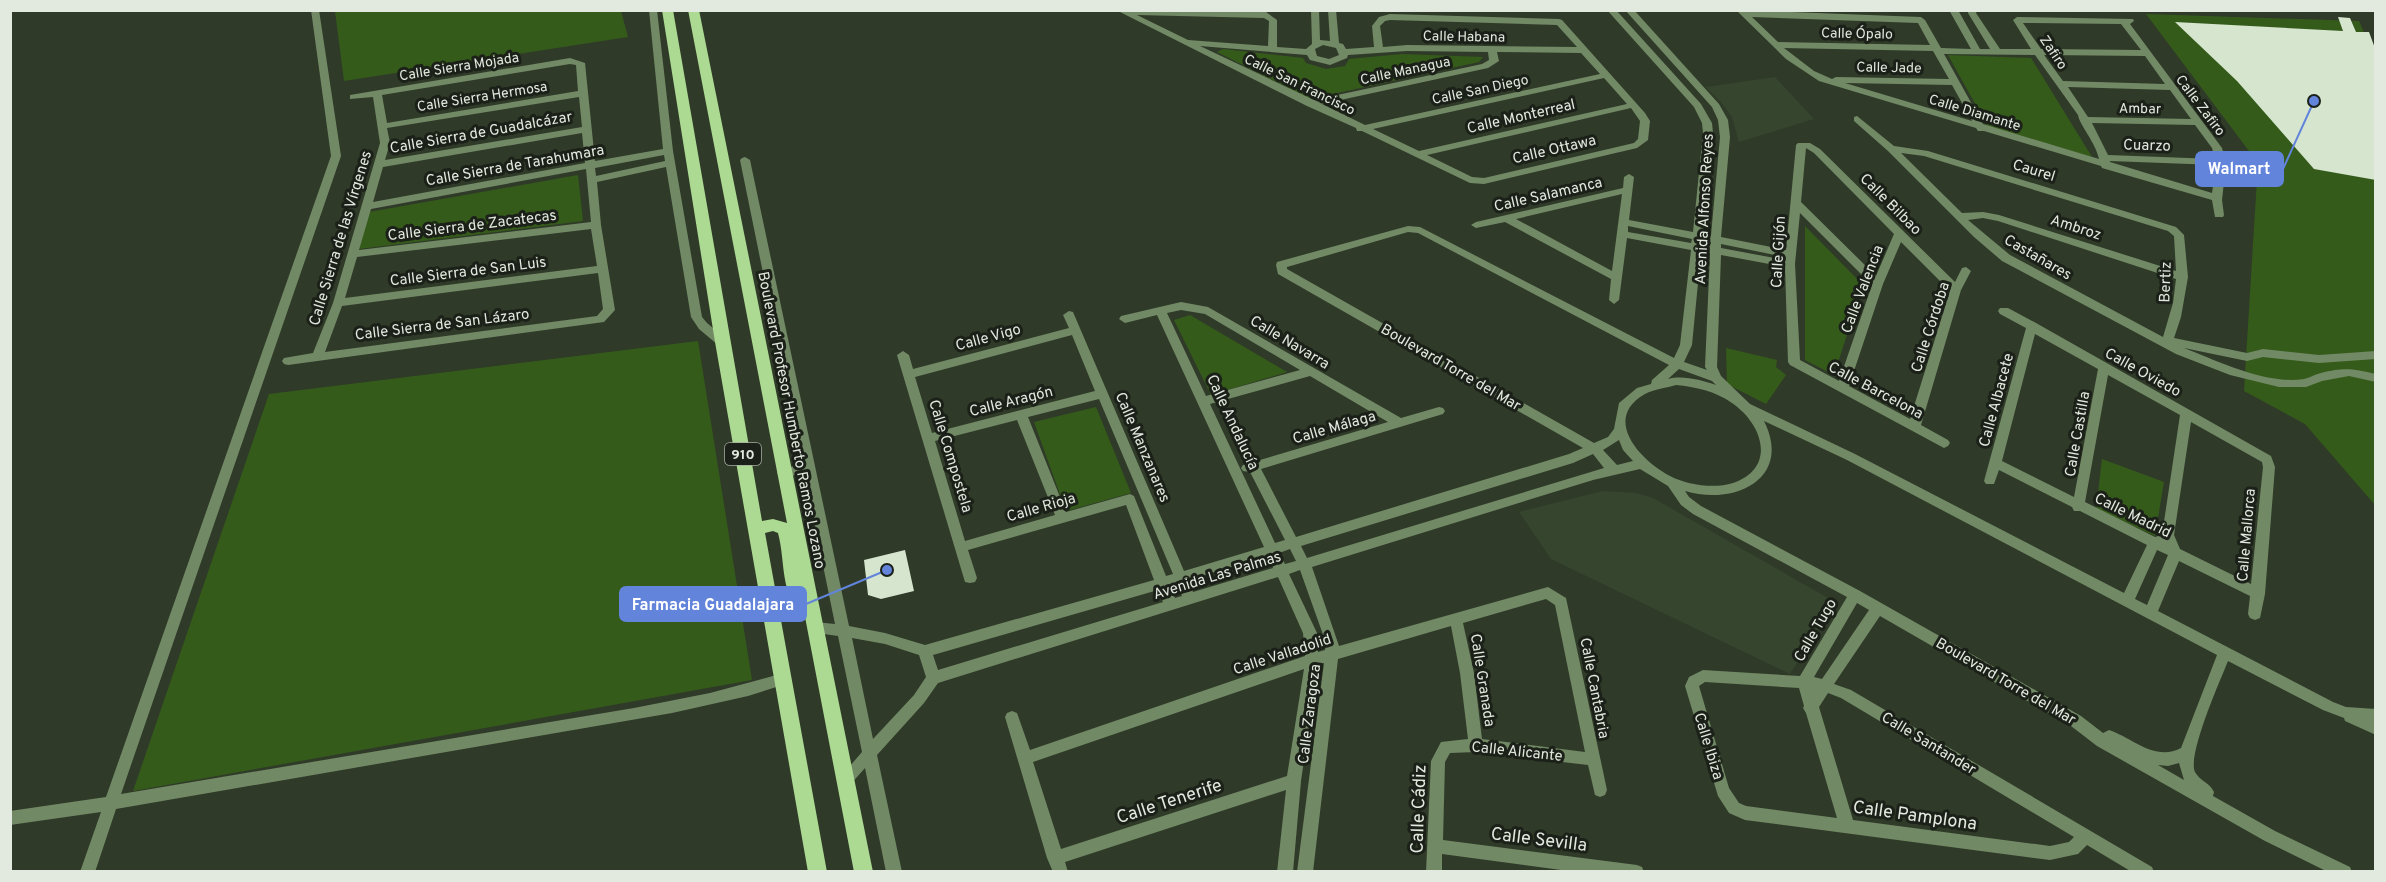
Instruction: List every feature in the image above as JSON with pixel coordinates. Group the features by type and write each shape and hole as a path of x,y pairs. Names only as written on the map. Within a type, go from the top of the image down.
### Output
{"main road":[{"name":"910","path":"667,10 723,342 818,872"},
{"name":"Boulevard Profesor Humberto Ramos Lozano","path":"693,10 844,781 864,872"},
{"path":"757,529 773,525 785,529 797,597 814,621"}],"street":[{"path":"87,872 336,156 315,10"},
{"path":"653,10 668,151 697,317 723,342"},
{"name":"Avenida Alfonso Reyes","path":"1611,10 1698,106 1707,123 1686,345 1677,364 1656,383"},
{"name":"Avenida Alfonso Reyes","path":"1629,10 1718,109 1723,120 1724,155 1716,245 1711,367 1716,378"},
{"path":"1122,11 1266,15 1273,20 1272,48"},
{"name":"Calle San Francisco","path":"1122,11 1360,129 1470,180"},
{"path":"1954,11 1973,12 1997,52"},
{"path":"1954,11 1977,52"},
{"name":"Calle Diamante","path":"1743,12 1918,19 1922,21 1937,50"},
{"name":"Calle Diamante","path":"1743,12 1777,45 1809,72 1822,79 1981,129 2106,162 2218,198"},
{"path":"1183,41 1309,52 1316,44 1315,13 1332,13 1335,44"},
{"path":"1379,50 1376,26 1382,19 1390,17 1547,20 1564,25 1633,105"},
{"name":"Zafiro","path":"2106,162 2084,120 2018,19 2127,21"},
{"name":"Calle Zafiro","path":"2127,21 2170,87 2217,148 2223,162"},
{"path":"1966,31 1984,32"},
{"path":"1316,44 1335,44 1345,52"},
{"name":"Calle Ópalo","path":"1777,45 1977,52 2146,53"},
{"name":"Calle Habana","path":"1309,52 1313,58 1330,62 1341,59 1345,52 1379,50 1584,50"},
{"name":"Calle Managua","path":"1311,104 1485,66 1494,61 1492,50"},
{"path":"1937,50 1981,129"},
{"name":"Calle Sierra Mojada","path":"353,97 570,62 582,64 584,93"},
{"name":"Calle San Diego","path":"1360,129 1606,75"},
{"name":"Calle Jade","path":"1822,79 1955,82"},
{"path":"2060,84 2170,87"},
{"name":"Calle Sierra de las Vírgenes","path":"318,356 338,303 385,143 377,93"},
{"path":"584,93 591,180 602,269"},
{"name":"Calle Sierra Hermosa","path":"384,126 584,93"},
{"name":"Calle Ottawa","path":"1470,180 1484,181 1637,145 1642,140 1644,118 1633,105"},
{"name":"Calle Monterreal","path":"1416,155 1633,105"},
{"name":"Castañares","path":"1857,119 1891,149 1959,217 2013,263 2165,341"},
{"name":"Ambar","path":"2084,120 2197,122"},
{"name":"Calle Sierra de Guadalcázar","path":"380,164 587,129"},
{"name":"Calle Gijón","path":"1794,362 1790,259 1799,149 1802,145"},
{"name":"Calle Bilbao","path":"1802,145 1817,151 1956,290"},
{"name":"Caurel","path":"1891,149 1925,153 2167,226"},
{"name":"Calle Sierra de Tarahumara","path":"366,207 590,168 668,151"},
{"path":"1706,152 1724,155"},
{"path":"745,160 894,872"},
{"name":"Cuarzo","path":"2106,162 2223,162"},
{"path":"2219,215 2218,198 2223,162"},
{"name":"Calle Sierra de Tarahumara","path":"591,180 670,163"},
{"path":"1614,300 1629,177"},
{"name":"Calle Salamanca","path":"1476,225 1626,190"},
{"path":"1796,203 1878,284"},
{"name":"Ambroz","path":"1959,217 1983,215 1999,218 2183,277"},
{"path":"1508,219 1617,278"},
{"name":"Calle Sierra de Zacatecas","path":"352,254 596,225"},
{"name":"Bertiz","path":"2165,341 2178,313 2183,277 2179,235 2167,226"},
{"path":"1623,228 1790,259"},
{"name":"Boulevard Torre del Mar","path":"1614,470 1595,449 1282,271 1280,267 1284,263 1408,229 1424,231 1677,364"},
{"name":"Calle Valencia","path":"1842,389 1878,284 1899,235"},
{"name":"Calle Sierra de San Luis","path":"338,303 602,269"},
{"name":"Calle Sierra de San Lázaro","path":"288,361 600,319 609,310 602,269"},
{"name":"Calle Córdoba","path":"1914,427 1956,290 1966,271"},
{"name":"Calle Navarra","path":"1125,319 1189,305 1208,311 1400,423"},
{"name":"Calle Oviedo","path":"2004,310 2266,459"},
{"name":"Calle Andalucía","path":"1161,311 1284,572"},
{"name":"Calle Manzanares","path":"1069,315 1190,600"},
{"name":"Calle Albacete","path":"1990,481 2031,326"},
{"name":"Calle Vigo","path":"910,374 1075,330"},
{"path":"2165,341 2247,357 2253,354 2274,353 2332,359 2376,355"},
{"path":"2165,341 2206,363 2260,379 2297,384 2349,372 2376,378"},
{"name":"Calle Compostela","path":"903,355 970,578"},
{"path":"2247,357 2245,361 2247,369 2260,379"},
{"path":"2306,358 2318,368 2320,377"},
{"name":"Calle Barcelona","path":"1794,362 1944,443"},
{"path":"1677,364 1716,378 1741,403 1759,421 1767,437 1769,453 1764,467 1753,479 1737,487 1717,491 1695,490 1673,484 1641,464 1624,442 1620,430 1620,414 1627,400 1640,390 1656,383 1676,381 1697,383 1741,403 1851,457 2224,653 2376,729"},
{"name":"Calle Castilla","path":"2078,507 2104,367"},
{"path":"1204,401 1309,372"},
{"name":"Calle Aragón","path":"929,438 1101,394"},
{"name":"Calle Málaga","path":"1237,470 1439,411"},
{"path":"2150,614 2175,554 2168,535 2186,413"},
{"path":"1021,414 1062,518"},
{"name":"Avenida Las Palmas","path":"925,651 1162,583 1595,449 1612,440 1620,430"},
{"name":"Calle Mallorca","path":"2255,614 2269,467 2266,459"},
{"name":"Calle Madrid","path":"1995,463 2078,507 2258,594"},
{"name":"Avenida Las Palmas","path":"933,678 1614,470 1641,464"},
{"name":"Calle Andalucía","path":"1253,466 1305,566"},
{"path":"783,473 808,467"},
{"name":"Boulevard Torre del Mar","path":"1673,484 1685,501 1697,510 1855,594 2076,721 2112,746 2270,836 2345,872"},
{"name":"Calle Rioja","path":"961,547 1130,499 1162,583"},
{"path":"2127,602 2154,543 2168,535"},
{"name":"Calle Zaragoza","path":"1305,566 1332,635 1333,654 1305,872"},
{"name":"Calle Zaragoza","path":"1284,572 1310,633 1311,660 1294,781 1285,872"},
{"path":"1162,583 1171,606"},
{"name":"Calle Valladolid","path":"1025,758 1311,660 1456,620 1542,593 1553,595"},
{"name":"Calle Tugo","path":"1804,682 1855,594"},
{"name":"Calle Cantabria","path":"1553,595 1561,602 1600,790"},
{"path":"1810,708 1878,608"},
{"name":"Calle Granada","path":"1456,620 1467,673 1476,745"},
{"path":"814,621 844,630 901,641 925,651 933,678 920,699 871,755 844,781"},
{"path":"1830,638 1850,649"},
{"path":"2224,653 2187,752 2186,770 2194,783 2272,828 2301,849"},
{"name":"Calle Santander","path":"1694,681 1703,676 1827,685 1846,694 2147,872"},
{"path":"10,818 112,804 647,710 756,688 784,679"},
{"name":"Calle Ibiza","path":"1694,681 1693,694 1723,791 1734,808"},
{"path":"1804,682 1847,826"},
{"path":"2328,706 2346,712 2376,715"},
{"path":"1012,717 1058,865"},
{"path":"2076,721 2157,759 2172,761 2187,752"},
{"name":"Calle Alicante","path":"1443,750 1452,746 1476,745 1592,759"},
{"name":"Calle Cádiz","path":"1434,872 1437,846 1438,761 1443,750"},
{"name":"Calle Tenerife","path":"1058,865 1294,781"},
{"name":"Calle Pamplona","path":"1734,808 1755,815 2050,853 2073,849 2085,835"},
{"name":"Calle Sevilla","path":"1437,846 1636,872"}],"shaded area":[{"path":"1775,77 1814,119 1739,142 1732,117 1706,87"},
{"path":"1603,491 1636,493 1653,498 1835,602 1790,674 1551,559 1519,512"}],"green space":[{"path":"335,11 621,11 628,37 344,81"},
{"path":"2146,14 2359,21 2376,61 2375,505 2305,424 2244,391 2258,163"},
{"path":"1223,49 1303,58 1306,63 1326,69 1345,66 1349,59 1402,54 1483,57 1479,62 1310,99 1217,52"},
{"path":"1948,55 2031,58 2092,157 1988,127"},
{"path":"578,175 583,221 359,249 369,212"},
{"path":"1805,226 1863,285 1834,375 1805,360"},
{"path":"1190,315 1287,372 1211,395 1174,320"},
{"path":"698,341 752,680 133,791 269,394"},
{"path":"1726,348 1777,360 1776,367 1786,375 1766,404 1727,384"},
{"path":"1096,407 1131,493 1066,511 1034,422"},
{"path":"2102,459 2164,482 2155,536 2096,509"}],"building":[{"path":"2338,17 2350,18 2356,32 2369,32 2376,51 2376,180 2314,169 2237,81 2175,22 2343,31"},
{"path":"905,550 914,591 881,599 868,595 864,560"}],"place":[{"name":"Walmart","path":"2314,101"},
{"name":"Farmacia Guadalajara","path":"887,570"}]}
